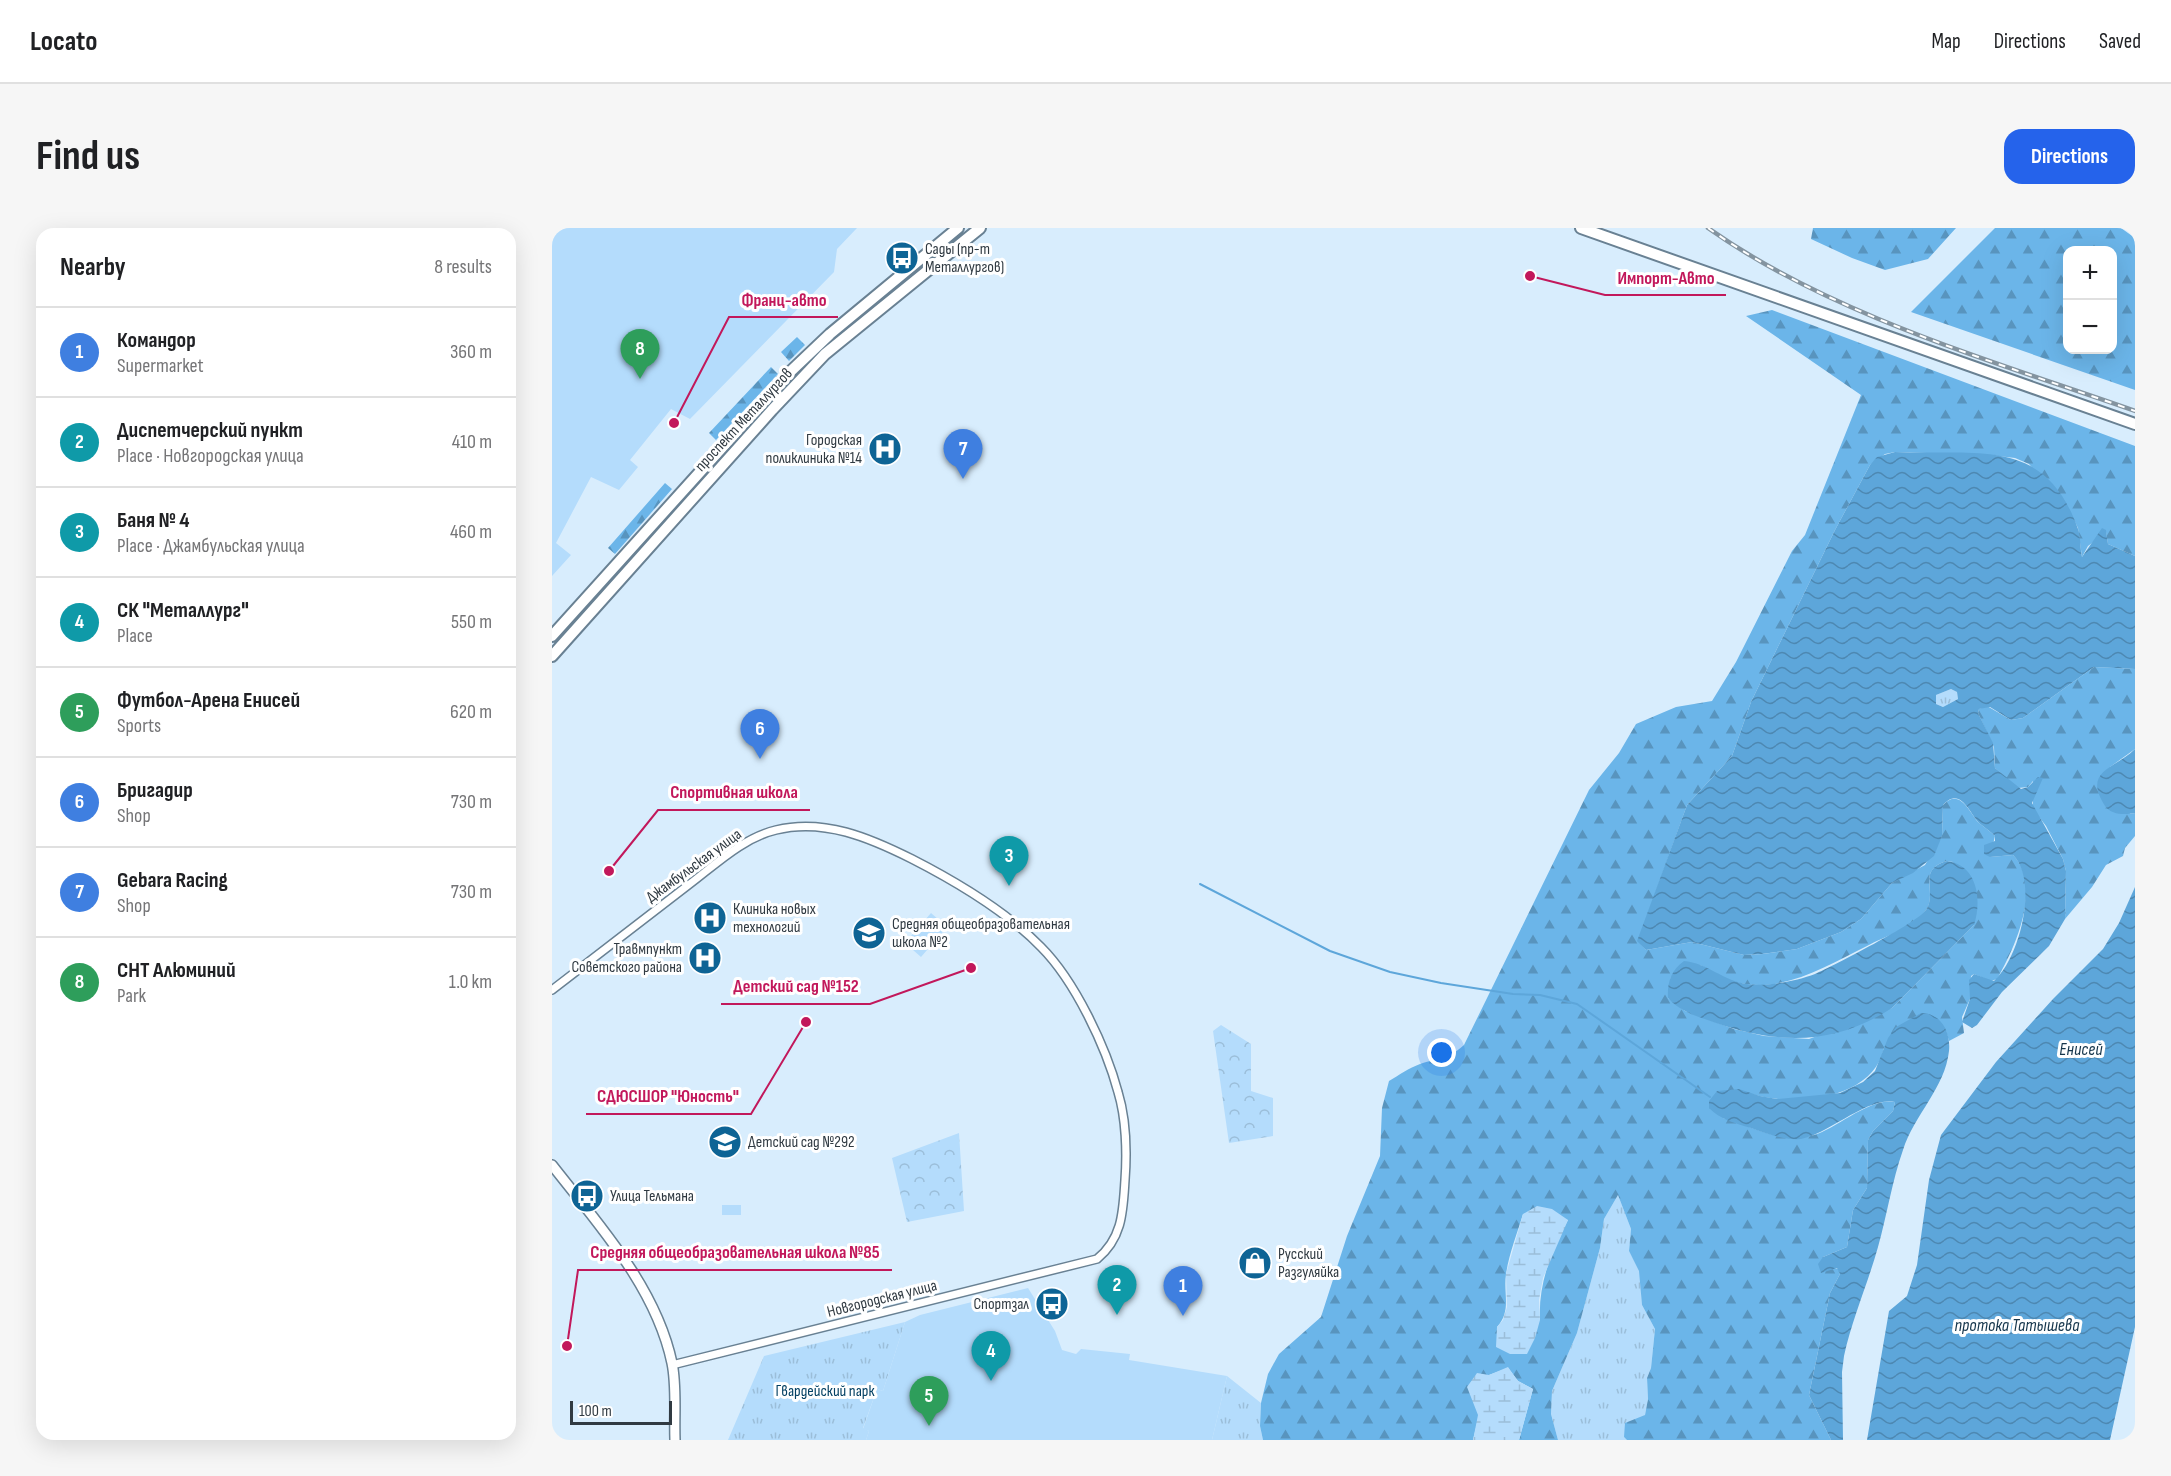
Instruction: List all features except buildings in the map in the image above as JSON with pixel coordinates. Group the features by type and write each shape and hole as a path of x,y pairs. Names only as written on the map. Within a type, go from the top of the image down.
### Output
{"main road":[{"name":"проспект Металлургов","path":"552,636 791,371 830,334 958,228"},
{"name":"проспект Металлургов","path":"552,656 825,354 980,228"},
{"path":"1581,228 2135,424"},
{"path":"552,1165 637,1278 649,1300 672,1365 675,1440"}],"street":[{"name":"Джамбульская улица","path":"552,990 728,855 761,834 785,828 816,826 857,835 891,848 959,885 1024,930 1051,957 1077,996 1119,1093 1122,1124 1125,1174 1121,1220 1110,1247 1097,1259"},
{"name":"Новгородская улица","path":"672,1365 1097,1259"}],"green space":[{"path":"552,228 857,228 837,249 834,272 690,419 671,409 630,460 638,467 619,490 591,477 556,543 571,555 552,576"},
{"path":"1813,228 1956,228 1928,259 1885,270 1811,239"},
{"path":"1995,228 2121,228 2135,238 2135,390 1911,312"},
{"path":"1772,310 2135,446 2135,556 2108,544 2106,532 2088,546 2082,557 2078,528 2070,512 2029,464 2015,458 1895,452 1885,454 1870,465 1835,530 1751,702 1732,756 1687,805 1638,941 1646,950 1692,942 1744,955 1797,949 1841,932 1861,919 1892,883 1925,865 1942,836 1943,805 1954,799 1964,803 1979,823 1995,836 1990,857 2013,855 2022,868 2026,883 2026,900 2018,934 1997,979 1991,981 1974,974 1971,976 1970,999 1962,1017 1964,1033 1949,1041 1946,1031 1884,1048 1877,1065 1865,1079 1848,1089 1809,1099 1789,1100 1752,1094 1723,1118 1779,1136 1802,1137 1823,1132 1875,1104 1895,1102 1893,1111 1873,1131 1868,1140 1867,1188 1853,1210 1847,1247 1823,1257 1834,1268 1839,1269 1840,1274 1830,1293 1809,1395 1831,1440 1627,1440 1624,1437 1625,1423 1645,1415 1648,1399 1647,1378 1651,1368 1655,1329 1642,1305 1639,1271 1629,1251 1631,1229 1618,1195 1604,1219 1600,1248 1577,1333 1552,1391 1551,1414 1558,1440 1519,1440 1533,1389 1518,1381 1508,1368 1489,1375 1473,1440 1263,1440 1260,1426 1261,1403 1268,1374 1279,1354 1321,1317 1347,1236 1380,1156 1382,1108 1389,1081 1416,1066 1447,1057 1464,1045 1589,790 1619,753 1636,724 1676,707 1712,701 1736,662 1792,551 1805,535 1861,395 1746,316","holes":["1947,861 1953,862 1974,925 1892,1008 1809,1039 1764,1036 1734,1029 1685,1011 1668,998 1671,977 1700,965 1728,980 1750,985 1768,985 1785,982 1819,970 1899,931 1914,922 1926,910 1929,903 1929,882 1932,870","1523,1214 1568,1220 1556,1244 1543,1281 1540,1320 1497,1327 1502,1321 1506,1308 1507,1266"]},
{"path":"797,337 805,345 789,361 781,352"},
{"path":"771,367 778,374 716,440 709,433"},
{"path":"665,483 672,489 615,554 608,548"},
{"path":"2094,667 2135,669 2135,749 2110,767 2130,814 2135,813 2135,836 2125,848 2123,856 2106,865 2092,887 2065,919 2066,871 2063,859 2046,826 2033,809 2033,781 2028,787 2018,788 1995,768 1994,747 1978,713 1979,709 1987,706 2011,720 2023,718"},
{"path":"1951,689 1957,692 1958,699 1943,707 1936,704 1936,695"},
{"path":"931,913 947,927 921,957 905,943"},
{"path":"1221,1025 1251,1044 1251,1091 1273,1098 1273,1136 1229,1143 1213,1031"},
{"path":"959,1133 964,1211 907,1222 892,1158"},
{"path":"1618,1195 1631,1229 1629,1251 1640,1271 1642,1305 1655,1329 1651,1368 1647,1378 1648,1399 1645,1415 1624,1437 1627,1440 1558,1440 1551,1414 1552,1391 1577,1333 1600,1248 1604,1219"},
{"path":"722,1205 741,1205 741,1215 722,1215"},
{"path":"1537,1206 1552,1209 1568,1220 1543,1278 1539,1300 1540,1320 1535,1338 1527,1354 1510,1354 1496,1347 1497,1327 1503,1320 1507,1307 1506,1274 1523,1214"},
{"path":"1028,1288 1055,1331 1062,1350 1076,1354 1081,1349 1130,1354 1129,1360 1227,1376 1212,1440 866,1440 869,1431 863,1429 877,1389 883,1391 905,1322 920,1315"},
{"name":"Гвардейский парк","path":"905,1322 883,1391 877,1389 863,1428 869,1431 866,1440 728,1440 764,1356"},
{"path":"1508,1367 1518,1381 1533,1389 1519,1440 1473,1440 1478,1415 1467,1387 1477,1373 1489,1375"},
{"path":"1227,1376 1261,1403 1260,1426 1263,1440 1212,1440"}],"water":[{"path":"1895,452 1980,453 2005,457 2027,464 2047,478 2064,499 2078,529 2082,557 2102,528 2106,530 2108,544 2135,556 2135,669 2094,667 2023,718 2011,720 1990,707 1979,709 1978,713 1993,743 1995,768 2021,789 2028,787 2038,777 2043,778 2032,803 2063,859 2066,871 2065,919 2049,946 2002,992 1977,1025 1972,1028 1962,1022 1970,999 1969,980 1974,974 1994,981 2012,955 2023,919 2025,882 2021,867 2013,855 1990,857 1984,854 1984,845 1995,841 1995,836 1979,823 1959,799 1954,798 1943,805 1942,836 1934,856 1913,873 1892,883 1861,919 1841,932 1797,949 1744,955 1692,942 1646,950 1637,941 1687,805 1732,756 1751,702 1835,530 1870,465 1877,457","holes":["1951,689 1957,692 1958,699 1943,707 1936,704 1936,695"]},
{"path":"2135,749 2135,813 2114,813 2105,806 2099,794 2097,785 2099,777"},
{"path":"1947,861 1965,869 1975,886 1978,905 1974,925 1892,1008 1871,1020 1828,1035 1785,1038 1762,1035 1716,1023 1684,1010 1668,998 1671,977 1684,961 1700,965 1739,982 1755,985 1791,981 1815,974 1874,944 1919,916 1926,910 1929,903 1929,882 1932,870"},
{"name":"протока Татышева","path":"2135,887 2135,1327 2110,1440 1867,1440 1889,1311 1907,1296 1917,1265 1929,1180 1941,1135 1996,1062 2053,999 2103,949 2119,923"},
{"path":"1921,1013 1934,1016 1943,1025 1948,1037 1949,1051 1942,1077 1914,1125 1899,1162 1878,1247 1844,1356 1842,1372 1843,1440 1831,1440 1809,1395 1830,1293 1840,1274 1837,1268 1821,1273 1818,1264 1823,1257 1847,1247 1853,1210 1867,1188 1868,1140 1873,1131 1893,1111 1895,1102 1873,1105 1811,1136 1788,1139 1728,1121 1709,1108 1709,1101 1717,1091 1739,1089 1777,1099 1840,1093 1863,1082 1875,1071 1888,1038 1896,1027"}],"waterway":[{"path":"1200,884 1330,951 1390,972 1441,983 1513,994 1540,995 1577,1004 1710,1097"}],"railway":[{"path":"1708,228 1756,259 1860,311 1970,354 2135,411"}],"place":[{"name":"Сады (пр-т Металлургов)","path":"902,258"},
{"name":"Импорт-Авто","path":"1530,276"},
{"name":"СНТ Алюминий","path":"640,379"},
{"name":"Франц-авто","path":"674,423"},
{"name":"Городская поликлиника №14","path":"885,449"},
{"name":"Gebara Racing","path":"963,479"},
{"name":"Бригадир","path":"760,759"},
{"name":"Спортивная школа","path":"609,871"},
{"name":"Баня № 4","path":"1009,886"},
{"name":"Клиника новых технологий","path":"710,918"},
{"name":"Средняя общеобразовательная школа №2","path":"869,933"},
{"name":"Травмпункт Советского района","path":"705,958"},
{"name":"Детский сад №152","path":"971,968"},
{"name":"СДЮСШОР \"Юность\"","path":"806,1022"},
{"name":"Детский сад №292","path":"725,1142"},
{"name":"Улица Тельмана","path":"587,1196"},
{"name":"Русский Разгуляйка","path":"1255,1263"},
{"name":"Спортзал","path":"1052,1304"},
{"name":"Диспетчерский пункт","path":"1117,1315"},
{"name":"Командор","path":"1183,1316"},
{"name":"Средняя общеобразовательная школа №85","path":"567,1346"},
{"name":"СК \"Металлург\"","path":"991,1381"},
{"name":"Футбол-Арена Енисей","path":"929,1426"}],"water label":[{"name":"Енисей","path":"2081,1049"}]}
